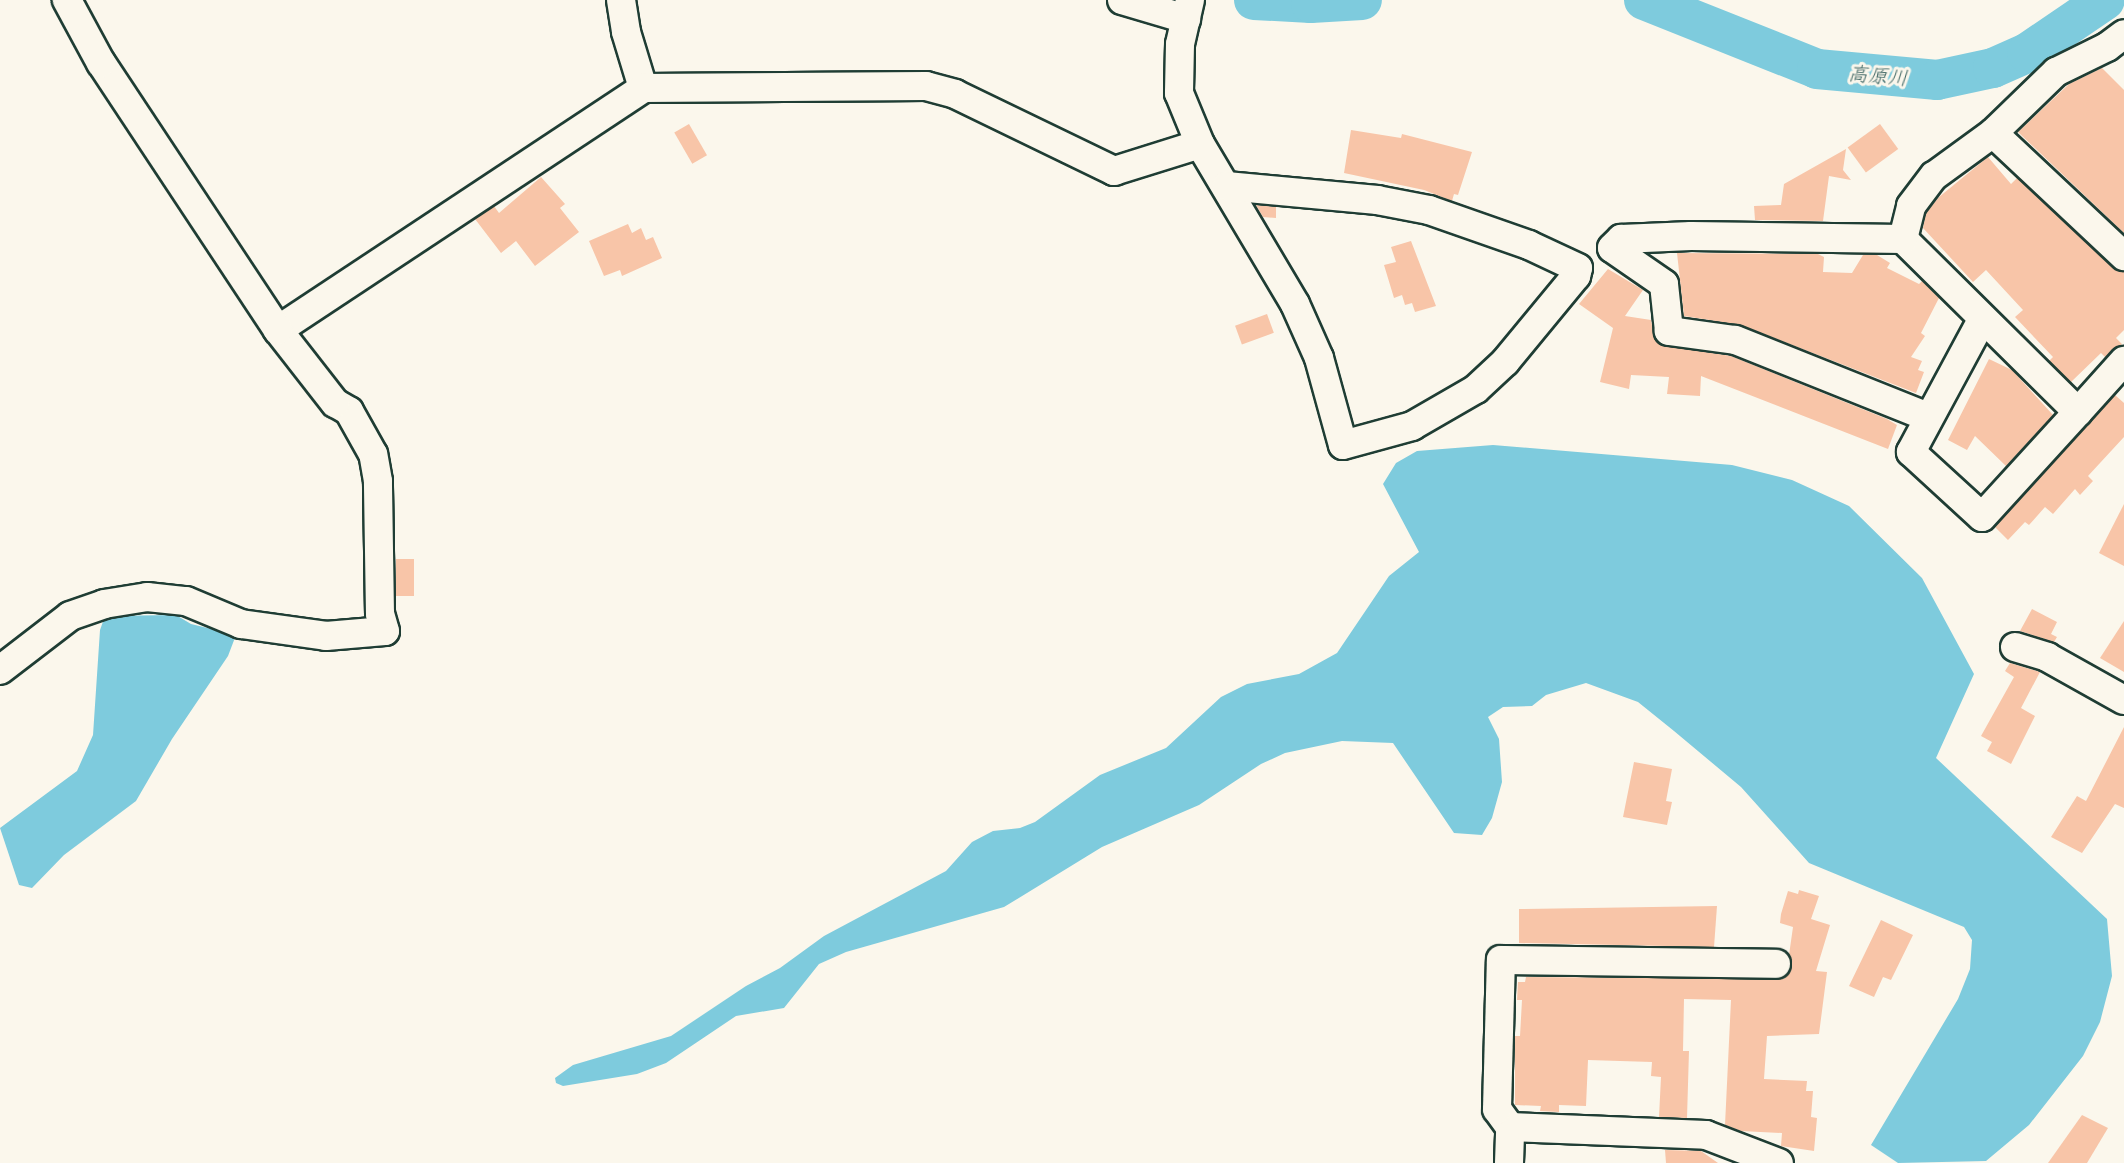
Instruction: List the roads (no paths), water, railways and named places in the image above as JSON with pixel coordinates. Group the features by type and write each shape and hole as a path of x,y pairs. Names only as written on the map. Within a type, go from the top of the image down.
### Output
{"street":[{"path":"0,670 70,616 104,604 147,597 186,601 241,624 326,636 385,631 380,614 378,481 373,454 349,411 335,403 278,330 101,63 67,0"},
{"path":"621,0 626,32 642,88"},
{"path":"1122,0 1188,9 1180,44 1179,93 1200,144 1295,303 1319,358 1343,445 1412,426 1476,389 1505,362 1576,276 1578,268"},
{"path":"1903,239 1911,206 1934,176 1993,133 2056,72 2118,48"},
{"path":"278,330 642,88 926,86 955,94 1114,171 1200,144"},
{"path":"1993,133 2124,256"},
{"path":"1227,186 1377,200 1430,210 1529,245 1578,268 1589,269 1621,239 1691,236 1903,239 1982,320 2078,412"},
{"path":"1612,248 1664,284 1669,331 1735,340 1928,417"},
{"path":"1982,320 1911,452 1982,517 2124,361"},
{"path":"2016,647 2047,657 2124,700"},
{"path":"1509,1163 1509,1127 1497,1108 1501,960 1776,964"},
{"path":"1509,1127 1707,1135 1779,1163"}],"water":[{"path":"1493,445 1732,465 1792,480 1849,506 1922,578 1974,674 1936,758 2107,919 2112,976 2100,1022 2083,1056 2029,1125 1986,1161 1898,1163 1871,1145 1958,999 1970,969 1972,940 1964,927 1809,863 1741,787 1674,731 1638,702 1586,683 1546,695 1532,706 1503,707 1488,717 1499,739 1502,782 1492,818 1482,835 1454,833 1393,743 1342,741 1285,753 1261,764 1199,805 1102,847 1004,907 846,952 819,964 784,1008 736,1016 666,1063 637,1074 563,1086 556,1083 555,1078 573,1065 671,1036 746,986 780,968 824,936 946,871 972,842 993,831 1020,828 1035,822 1100,775 1166,748 1221,697 1247,684 1299,674 1337,653 1389,576 1419,552 1383,484 1396,463 1417,451"},
{"path":"176,615 191,624 236,635 228,656 172,739 136,801 64,855 32,888 19,885 0,828 77,771 93,735 100,630 105,616"}],"waterway":[{"name":"高原川","path":"1254,0 1311,3 1362,0"},
{"name":"高原川","path":"1644,0 1817,69 1937,80 1993,68 2027,53 2105,0"}]}
